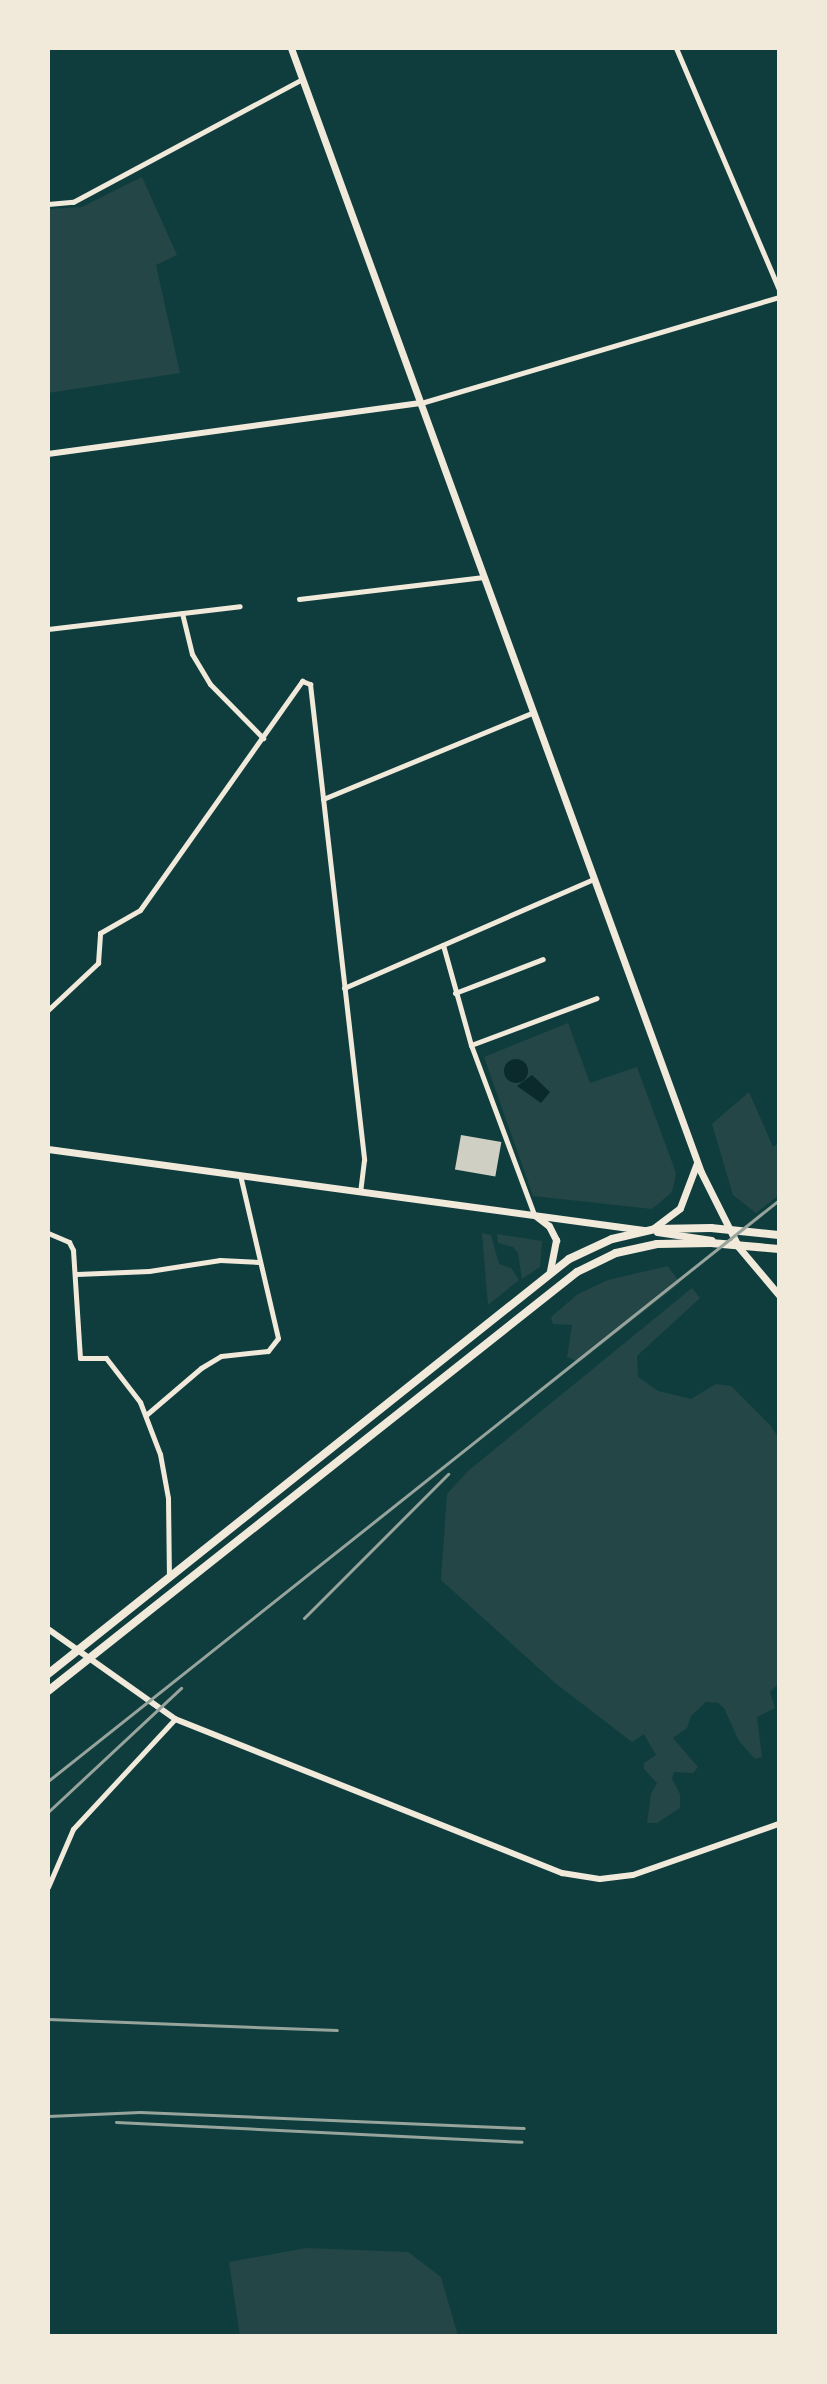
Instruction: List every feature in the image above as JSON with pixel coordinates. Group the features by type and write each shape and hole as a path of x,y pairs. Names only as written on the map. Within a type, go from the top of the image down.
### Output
{"highway":[{"path":"48,1674 550,1272 587,1249 648,1230 728,1229 779,1235"},
{"path":"48,1691 540,1297 577,1272 616,1253 657,1244 737,1244 779,1249"}],"main road":[{"path":"291,48 697,1161 737,1244 779,1295"},
{"path":"48,1149 737,1244"},
{"path":"648,1230 666,1222 680,1208 697,1161"},
{"path":"534,1214 549,1226 555,1237 557,1252 550,1272"}],"street":[{"path":"676,48 779,289"},
{"path":"48,204 73,202 302,79"},
{"path":"48,454 421,403 779,297"},
{"path":"299,599 484,577"},
{"path":"48,629 240,606"},
{"path":"182,613 192,654 210,684 263,738"},
{"path":"48,1010 98,963 100,933 140,910 302,681 310,684 364,1160 360,1191"},
{"path":"323,799 534,712"},
{"path":"344,988 594,879"},
{"path":"443,945 471,1045 534,1214"},
{"path":"455,993 543,959"},
{"path":"471,1045 597,998"},
{"path":"146,1415 168,1393 221,1356 256,1353 274,1346 278,1338 240,1174"},
{"path":"48,1233 69,1242 77,1274 80,1358 106,1358 140,1402 160,1454 168,1498 169,1577"},
{"path":"77,1274 149,1271 220,1260 259,1262"},
{"path":"48,1629 175,1719 527,1861 582,1877 616,1878 659,1868 779,1824"},
{"path":"48,1887 73,1829 175,1719"}],"shaded area":[{"path":"142,177 177,255 156,265 180,373 48,393 48,209 82,207"},
{"path":"568,1023 590,1083 637,1067 676,1173 672,1192 652,1209 533,1196 484,1057"},
{"path":"511,1059 521,1059 528,1066 528,1076 521,1083 511,1083 504,1076 504,1066"},
{"path":"532,1075 550,1092 541,1103 517,1086"},
{"path":"749,1092 773,1147 779,1143 779,1195 756,1213 733,1195 712,1124"},
{"path":"482,1233 491,1235 499,1264 511,1268 519,1280 488,1305"},
{"path":"497,1234 542,1241 540,1267 522,1279 518,1253 513,1247 498,1243"},
{"path":"668,1266 680,1283 580,1362 567,1357 572,1325 553,1324 551,1317 578,1294 608,1280"},
{"path":"692,1288 700,1298 637,1356 638,1377 658,1391 691,1399 716,1384 731,1386 771,1426 779,1439 779,1683 770,1692 775,1708 757,1717 762,1757 755,1759 739,1741 724,1708 718,1703 706,1702 691,1716 687,1728 673,1738 698,1767 693,1773 674,1772 672,1779 680,1794 680,1808 657,1823 647,1823 651,1794 657,1783 644,1769 644,1763 656,1755 644,1734 632,1742 555,1683 441,1580 447,1494 468,1471"},
{"path":"306,2248 408,2252 441,2277 458,2336 240,2336 229,2262"}],"building":[{"path":"461,1135 501,1142 495,1177 455,1169"}],"railway":[{"path":"48,1781 779,1200"},
{"path":"304,1618 448,1474"},
{"path":"48,1812 181,1688"},
{"path":"48,2019 337,2030"},
{"path":"48,2116 140,2112 524,2128"},
{"path":"116,2122 522,2142"}]}
